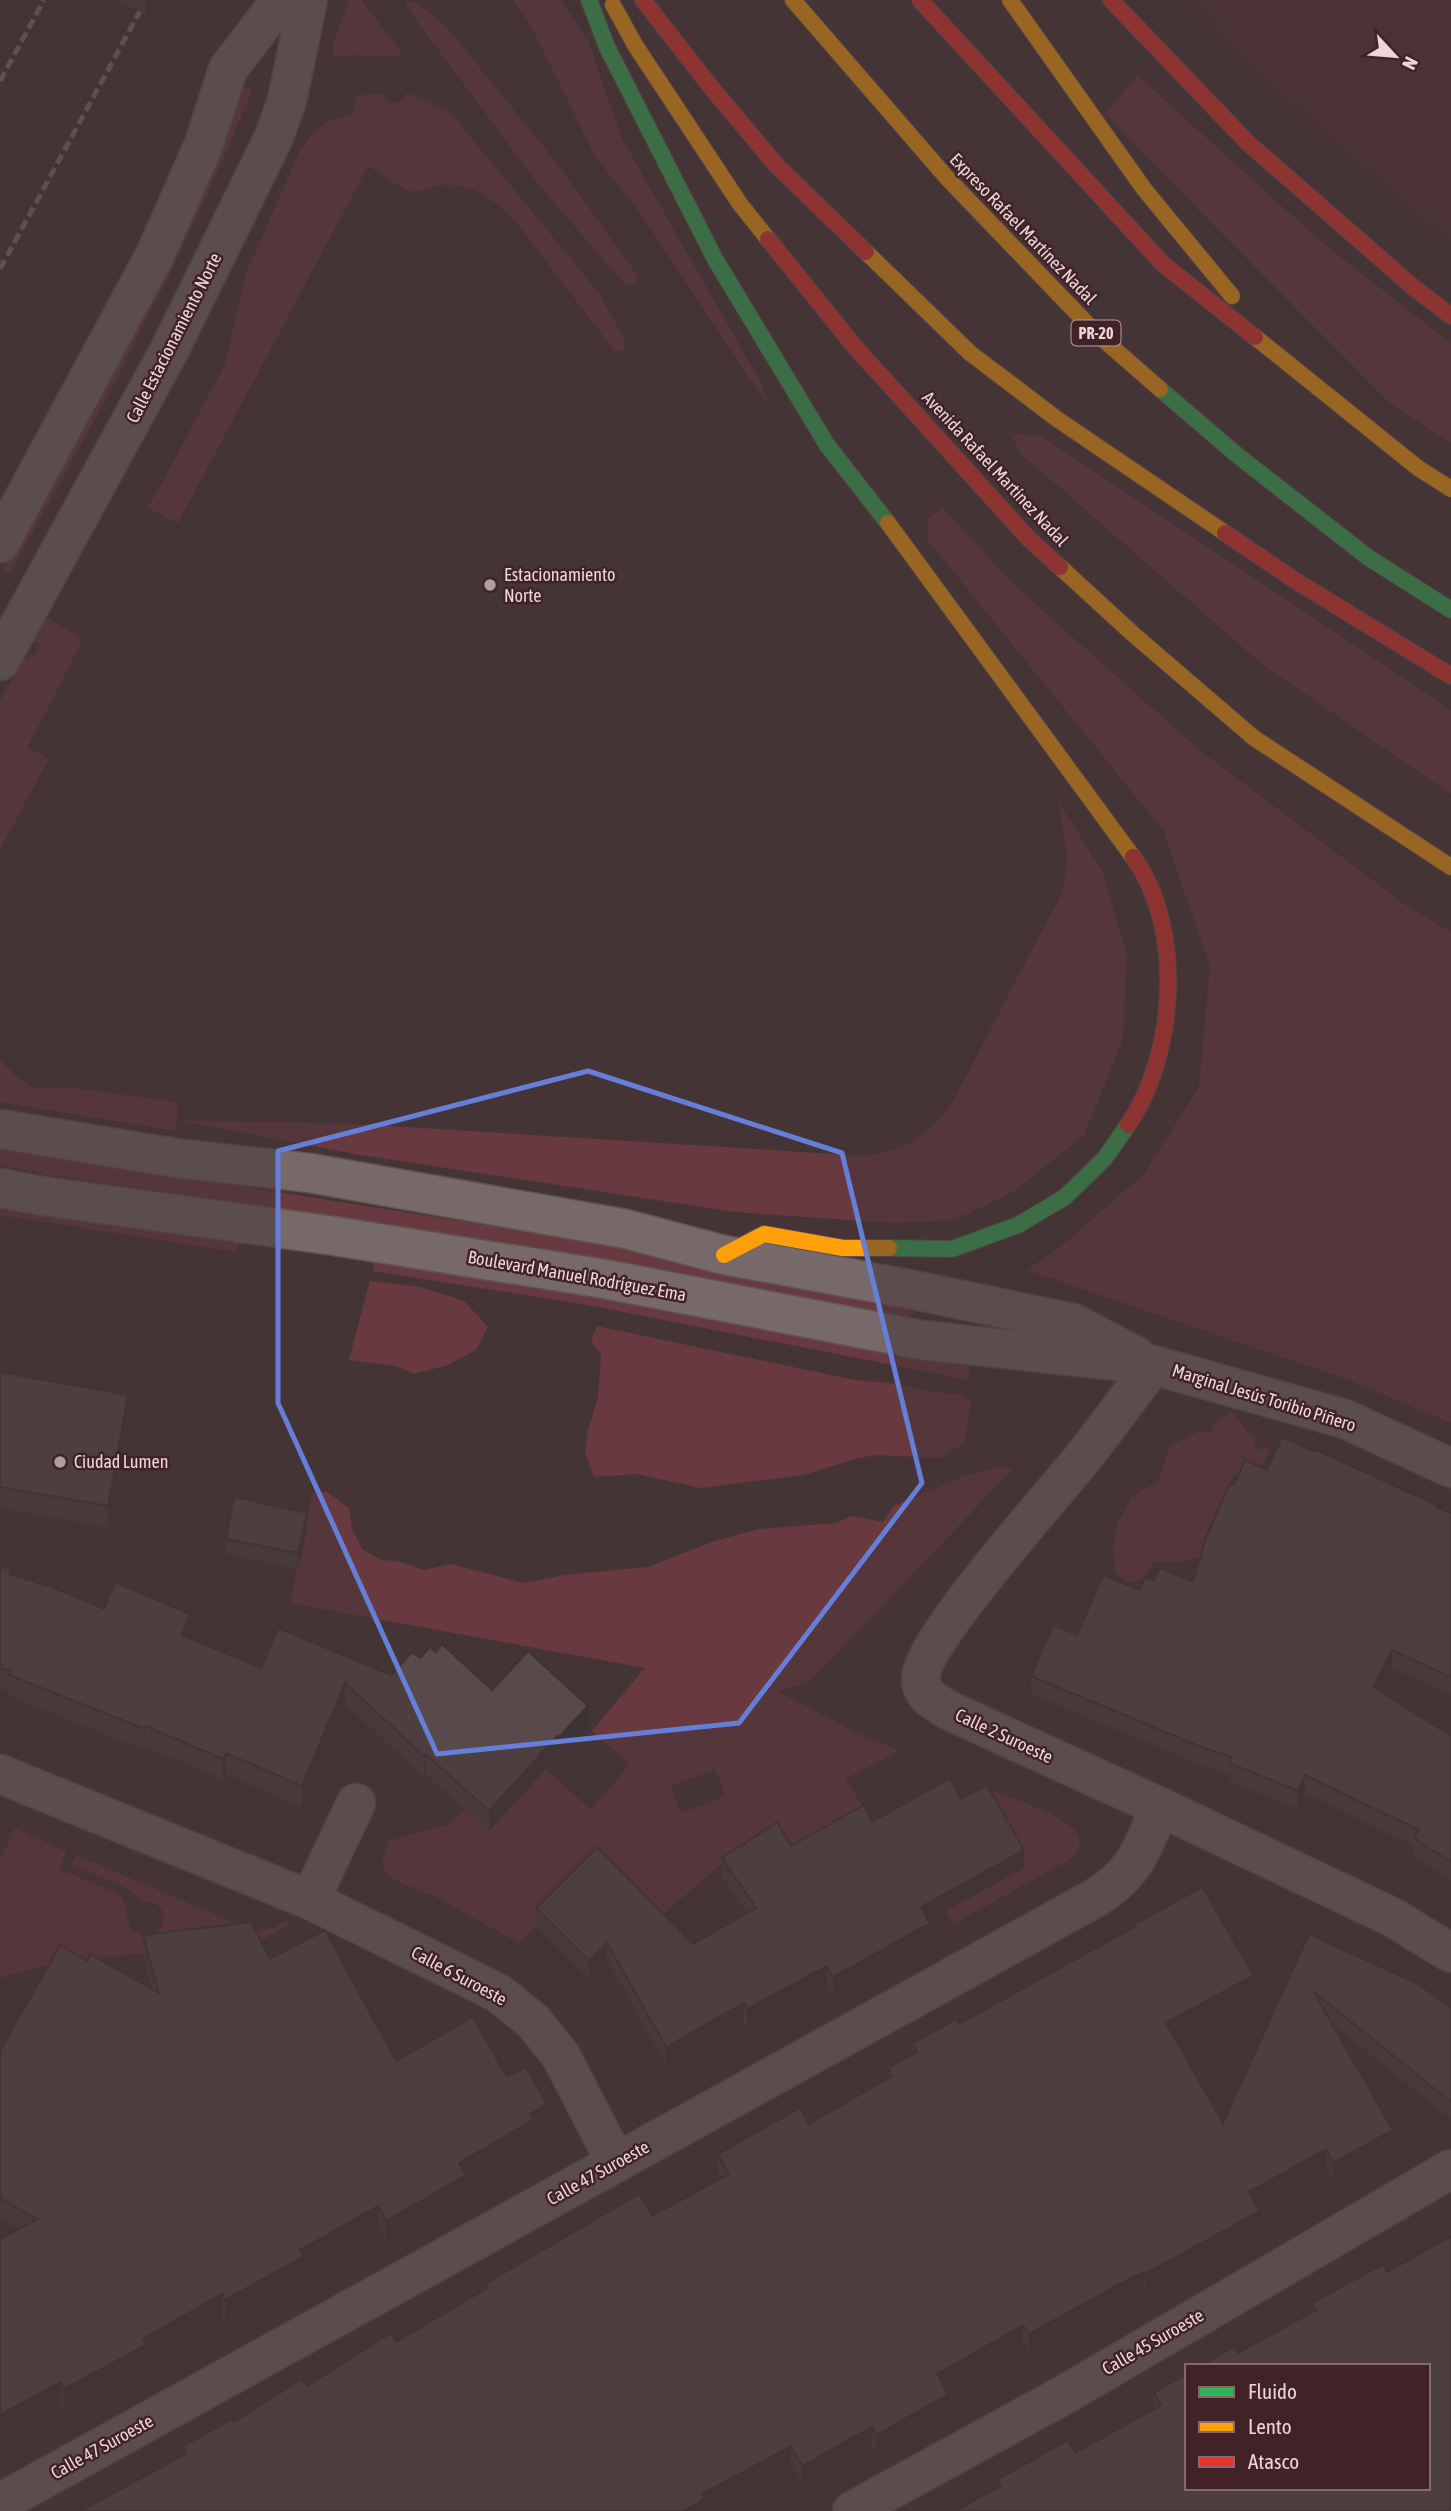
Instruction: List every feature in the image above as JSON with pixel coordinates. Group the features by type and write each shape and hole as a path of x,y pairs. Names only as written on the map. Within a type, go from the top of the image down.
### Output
{"main road":[{"path":"589,0 607,47 715,259 827,445 908,549 1137,862 1158,904 1165,938 1168,986 1165,1029 1153,1073 1132,1119 1105,1158 1065,1197 1018,1225 952,1249 843,1248 764,1234 724,1255"},
{"name":"Avenida Rafael Martínez Nadal","path":"610,0 635,45 740,204 855,347 1030,540 1133,634 1254,738 1451,867"},
{"path":"643,0 710,86 778,166 970,353 1057,419 1296,581 1451,676"},
{"name":"Expreso Rafael Martínez Nadal","path":"793,0 948,179 1097,334 1237,455 1368,558 1451,610"},
{"path":"920,0 1163,264 1418,468 1451,489"},
{"path":"1010,0 1140,186 1204,266 1311,383"},
{"path":"1111,0 1248,143 1413,287 1451,316"}],"street":[{"path":"0,543 155,255 204,144 228,69 281,0"},
{"name":"Calle Estacionamiento Norte","path":"0,661 169,351 274,137 287,100 308,0"},
{"path":"0,1129 176,1158 310,1173 626,1229 724,1255 1073,1323 1153,1366"},
{"name":"Boulevard Manuel Rodríguez Ema","path":"0,1188 328,1235 605,1279 921,1340 1153,1366"},
{"name":"Marginal Jesús Toribio Piñero","path":"1153,1366 1345,1419 1451,1468"},
{"name":"Calle 2 Suroeste","path":"1153,1366 964,1603 933,1647 921,1682 927,1697 950,1711 1392,1917 1451,1953"},
{"name":"Calle 6 Suroeste","path":"0,1774 310,1900 498,1993 533,2021 561,2056 616,2163"},
{"path":"310,1900 356,1803"},
{"name":"Calle 47 Suroeste","path":"0,2503 1117,1884 1135,1863 1160,1807"},
{"name":"Calle 45 Suroeste","path":"852,2511 1062,2396 1451,2169"}],"highlighted area":[{"path":"588,1071 842,1153 922,1483 739,1723 437,1754 278,1403 278,1151"}],"shaded area":[{"path":"349,0 361,0 401,51 398,57 337,57 333,53 333,45"},
{"path":"406,0 420,5 447,27 555,161 635,272 638,278 635,284 623,282 538,184 411,13"},
{"path":"513,0 561,0 589,43 622,139 761,383 769,404 641,214 595,156 532,28"},
{"path":"1191,0 1451,0 1451,238 1422,218 1278,90"},
{"path":"1138,76 1318,239 1451,344 1451,443 1391,404 1148,159 1106,113"},
{"path":"244,87 252,91 169,276 10,573 3,569 137,319"},
{"path":"383,93 386,101 399,103 407,93 448,111 455,118 598,292 623,337 625,351 615,351 512,217 489,198 454,185 411,191 368,166 178,523 147,507 225,365 246,274 299,153 309,139 328,122 352,116 357,96"},
{"path":"1011,434 1041,436 1451,710 1451,794 1262,664 1019,452"},
{"path":"943,508 1011,582 1198,749 1408,907 1451,932 1451,1423 1352,1381 1027,1270 1059,1248 1144,1174 1199,1087 1210,966 1163,830 927,539 928,518"},
{"path":"46,617 83,639 27,748 49,759 0,849 0,701 23,659 35,656 41,645 33,640"},
{"path":"1059,803 1102,871 1127,954 1123,1039 1084,1135 1013,1192 954,1220 893,1223 735,1212 355,1154 177,1120 359,1124 865,1156 904,1146 922,1135 950,1107 1063,891 1067,858"},
{"path":"0,1060 21,1081 35,1088 72,1088 177,1102 176,1131 0,1102"},
{"path":"0,1148 695,1258 915,1309 913,1315 904,1318 692,1275 585,1257 372,1222 50,1175 0,1165"},
{"path":"0,1203 239,1240 237,1252 0,1215"},
{"path":"374,1259 532,1283 970,1366 969,1380 582,1304 373,1271"},
{"path":"370,1281 421,1287 464,1301 488,1327 476,1350 448,1365 414,1374 397,1366 349,1360"},
{"path":"597,1326 855,1380 961,1395 971,1402 965,1442 940,1458 877,1455 858,1458 804,1475 700,1488 637,1474 594,1477 585,1453 588,1430 598,1398 601,1354 591,1341"},
{"path":"1232,1412 1255,1438 1255,1451 1265,1447 1270,1449 1259,1473 1246,1471 1233,1476 1206,1555 1178,1562 1154,1562 1142,1579 1128,1583 1115,1572 1113,1549 1118,1522 1133,1495 1159,1481 1169,1447 1197,1432 1211,1432 1215,1422"},
{"path":"1000,1467 1013,1469 810,1681 779,1692 855,1732 899,1751 845,1779 864,1809 781,1869 740,1848 654,1922 597,1865 519,1943 440,1899 393,1879 385,1872 382,1861 389,1841 449,1824 465,1809 489,1831 546,1769 591,1810 630,1764 592,1731 645,1668 290,1603 313,1491 327,1492 349,1508 352,1529 362,1549 381,1560 397,1561 424,1570 451,1564 523,1583 564,1575 648,1567 715,1541 759,1529 836,1523 852,1516 883,1522 894,1506 964,1476","holes":["715,1769 726,1796 681,1813 670,1786"]},
{"path":"986,1788 1062,1820 1078,1835 1079,1845 1070,1859 953,1924 946,1911 1023,1868"},
{"path":"15,1828 67,1852 59,1869 119,1894 126,1906 127,1920 132,1931 144,1935 156,1933 163,1924 164,1913 160,1907 153,1902 140,1900 127,1888 71,1864 76,1855 256,1932 276,1927 284,1921 292,1923 264,1939 130,1955 67,1959 0,1978 0,1860"}],"building":[{"name":"Ciudad Lumen","path":"0,1372 128,1395 108,1506 0,1487"},
{"path":"1282,1437 1313,1451 1314,1449 1451,1513 1451,1677 1392,1650 1373,1687 1451,1736 1451,1862 1414,1838 1419,1830 1305,1775 1298,1791 1229,1763 1232,1757 1204,1748 1031,1676 1053,1625 1077,1635 1103,1575 1140,1590 1145,1578 1154,1581 1160,1568 1193,1582 1206,1537 1230,1484 1234,1485 1245,1460 1267,1470"},
{"path":"234,1497 307,1513 298,1553 226,1539"},
{"path":"0,1566 12,1570 9,1574 52,1587 104,1609 115,1582 190,1614 182,1635 261,1668 278,1628 391,1675 412,1652 420,1658 430,1647 436,1652 442,1644 492,1690 528,1651 588,1706 489,1811 345,1683 302,1786 226,1753 223,1759 146,1726 145,1729 9,1675 11,1671 0,1668"},
{"path":"950,1778 961,1799 987,1785 1024,1850 921,1907 930,1923 833,1977 827,1966 747,2009 744,2003 666,2047 607,1943 589,1961 536,1908 597,1847 693,1944 756,1908 722,1858 777,1822 791,1846 864,1805 872,1822"},
{"path":"1202,1887 1254,1975 1166,2023 1223,2123 1309,1934 1420,1985 1451,2008 1451,2102 1313,1991 1393,2130 1333,2163 1326,2149 1249,2192 1260,2211 1029,2334 1023,2325 937,2374 948,2394 876,2435 872,2427 802,2466 791,2446 702,2494 705,2499 683,2511 81,2511 187,2453 183,2446 232,2419 234,2422 302,2379 307,2386 391,2333 396,2342 487,2288 485,2284 639,2194 652,2216 729,2174 718,2154 800,2108 809,2124 892,2076 888,2068 917,2052 912,2044 956,2019 959,2024"},
{"path":"251,1922 270,1959 325,1930 396,2061 473,2017 507,2077 526,2067 547,2104 530,2114 533,2120 459,2163 466,2175 386,2221 378,2206 300,2250 304,2256 225,2300 222,2294 143,2339 146,2345 64,2389 60,2382 0,2415 0,2239 37,2219 0,2198 0,2051 60,1945 87,1961 90,1954 159,1993 143,1935"},
{"path":"1451,2236 1451,2511 955,2511 1001,2486 997,2480 1068,2440 1075,2453 1161,2405 1154,2392 1185,2375 1185,2490 1430,2490 1430,2364 1204,2364 1234,2347 1238,2353 1316,2310 1312,2303 1383,2264 1387,2272"}],"railway":[{"path":"0,81 44,0"},
{"path":"0,269 146,0"}],"traffic: fast":[{"path":"589,0 607,47 715,259 827,445 888,523"},
{"path":"1160,389 1237,455 1369,558 1451,610"},
{"path":"889,1248 952,1249 1018,1225 1065,1197 1105,1158 1128,1125"}],"traffic: slow":[{"path":"793,0 948,179 1097,334 1160,389"},
{"path":"1010,0 1144,189 1232,296"},
{"path":"613,5 635,45 740,204 768,239"},
{"path":"866,252 970,353 1057,419 1225,533"},
{"path":"1255,337 1418,468 1451,489"},
{"path":"888,523 1133,857"},
{"path":"1060,567 1254,738 1451,867"},
{"path":"724,1255 764,1234 843,1248 889,1248"}],"traffic: jam":[{"path":"643,0 777,166 866,252"},
{"path":"920,0 1163,264 1255,337"},
{"path":"1111,0 1248,143 1413,287 1451,316"},
{"path":"768,239 855,347 1030,540 1060,567"},
{"path":"1225,533 1296,581 1451,676"},
{"path":"1128,1125 1144,1096 1156,1064 1168,991 1167,955 1161,919 1150,886 1133,857"}],"place":[{"name":"Estacionamiento Norte","path":"490,585"},
{"name":"Ciudad Lumen","path":"60,1462"}]}
